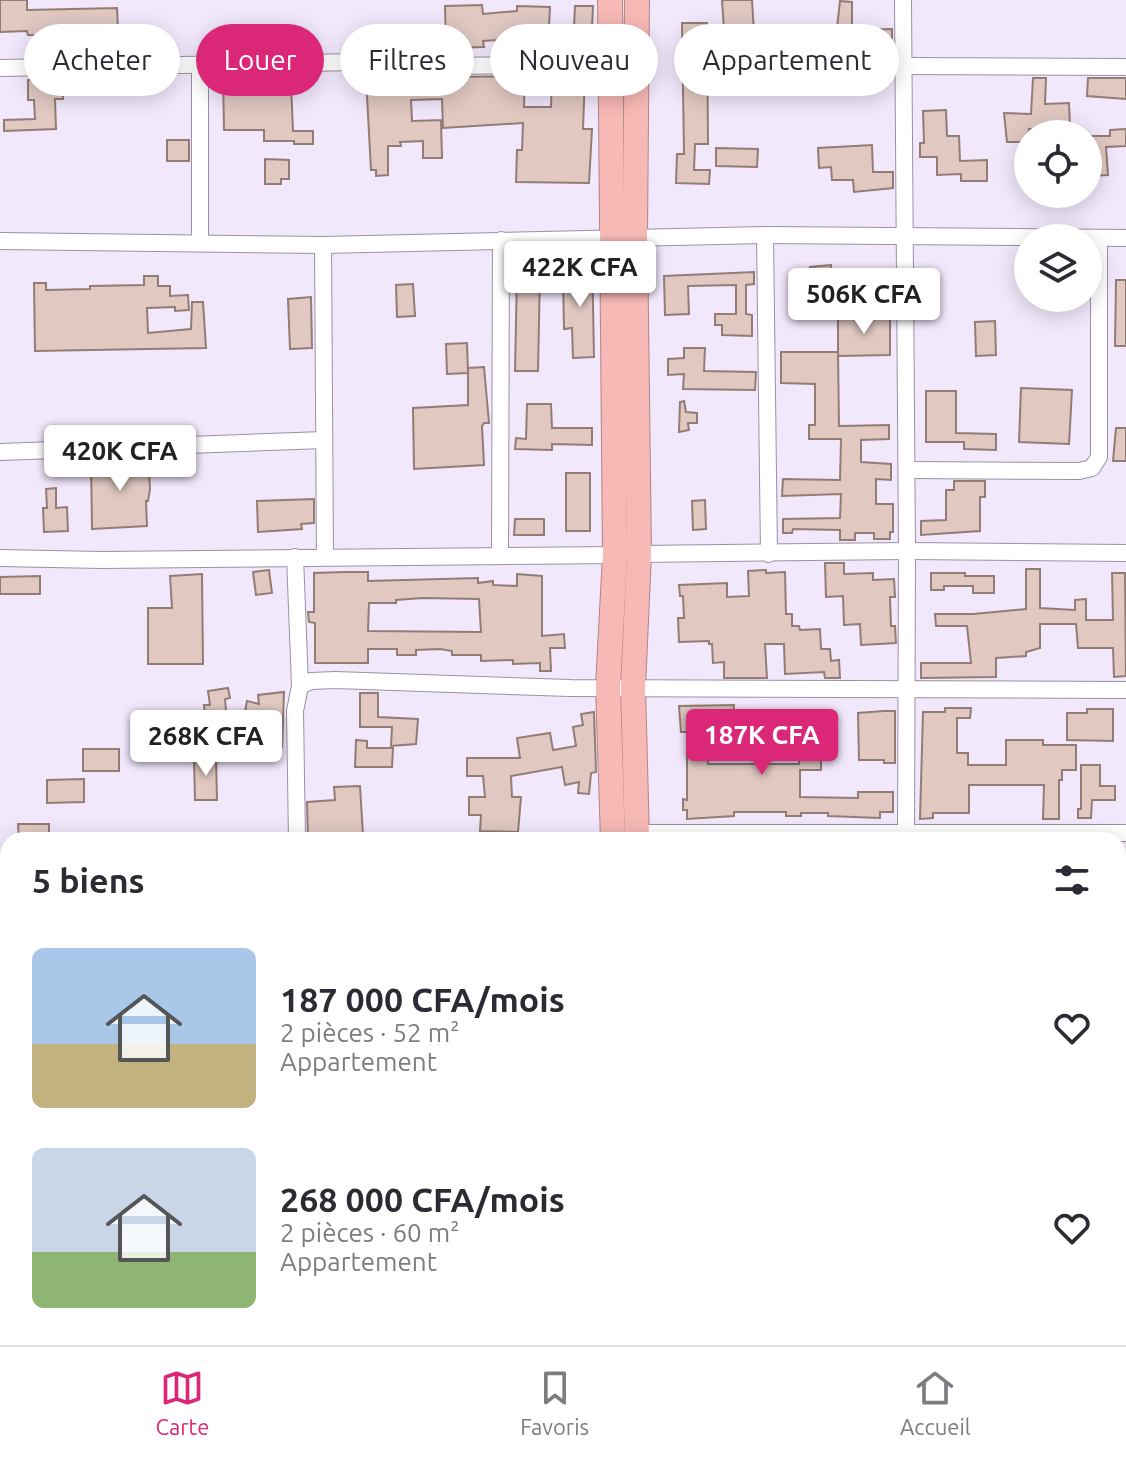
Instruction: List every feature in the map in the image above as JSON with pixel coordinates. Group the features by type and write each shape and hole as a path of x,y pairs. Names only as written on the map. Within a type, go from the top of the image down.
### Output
{"highway":[{"path":"610,0 610,24"},
{"path":"637,0 624,236 627,554 637,832"},
{"path":"613,96 624,236"},
{"path":"613,832 608,687 627,554"}],"street":[{"path":"903,0 906,832"},
{"path":"324,63 490,65"},
{"path":"0,68 196,65"},
{"path":"905,66 1126,67"},
{"path":"200,96 200,243"},
{"path":"765,235 769,554"},
{"path":"0,241 323,245 624,236 1014,238"},
{"path":"1102,238 1126,238"},
{"path":"500,556 501,240"},
{"path":"323,245 325,557"},
{"path":"907,470 1079,471 1092,468 1099,457 1099,312"},
{"path":"0,452 324,440"},
{"path":"0,558 102,560 907,551 1126,553"},
{"path":"295,557 300,686 295,711 297,832"},
{"path":"300,686 311,681 335,680 469,686 1126,690"}],"building":[{"path":"0,0 27,0 27,10 117,8 118,24 24,24 24,31 0,32"},
{"path":"722,0 752,0 754,24 724,24"},
{"path":"840,1 852,2 852,24 837,24"},
{"path":"482,5 483,14 517,11 517,6 550,7 549,24 490,24 490,41 483,41 484,47 474,47 474,24 445,24 445,6"},
{"path":"575,6 593,6 592,24 574,24"},
{"path":"490,76 490,96 524,96 524,107 551,107 551,96 584,96 583,129 592,129 589,183 516,182 517,150 522,150 523,123 443,128 442,99 411,100 412,121 441,120 442,158 423,158 423,141 400,142 401,146 388,146 388,175 376,176 376,170 371,170 367,96 474,96 474,77"},
{"path":"1033,78 1046,78 1045,104 1069,103 1070,120 1014,120 1014,142 1007,142 1004,113 1031,114"},
{"path":"1088,78 1126,78 1126,99 1087,96"},
{"path":"28,96 63,96 63,99 55,99 56,129 4,131 4,120 35,119 34,100 28,100"},
{"path":"223,96 292,96 293,131 313,131 313,144 264,141 264,130 224,130"},
{"path":"683,96 708,96 708,144 695,144 694,170 710,170 709,184 676,183 677,154 684,154"},
{"path":"946,110 947,136 959,136 960,161 987,160 987,181 961,181 961,174 937,175 937,157 920,157 920,143 924,143 923,111"},
{"path":"1126,129 1126,146 1106,147 1108,175 1102,175 1102,136 1110,136 1110,130"},
{"path":"167,140 189,140 189,161 167,161"},
{"path":"872,145 873,172 893,172 893,188 854,192 853,180 832,180 831,167 819,168 818,148"},
{"path":"716,148 758,149 757,167 716,166"},
{"path":"265,159 289,160 289,179 281,179 281,184 265,184"},
{"path":"580,254 592,254 594,357 573,358 572,328 564,329 563,277 580,277"},
{"path":"831,265 832,285 811,287 810,267"},
{"path":"517,272 540,272 538,371 515,371"},
{"path":"754,272 754,284 746,285 746,314 752,315 752,336 722,335 722,325 715,325 715,314 736,314 736,285 688,286 689,314 665,315 664,276"},
{"path":"144,276 158,276 158,286 170,286 170,296 188,295 189,310 147,308 148,333 191,329 192,302 203,302 206,348 35,351 34,283 46,283 46,290 90,289 90,286 144,285"},
{"path":"1116,280 1126,280 1126,346 1115,346"},
{"path":"413,284 415,316 397,317 396,285"},
{"path":"311,297 312,348 290,349 288,299"},
{"path":"890,315 890,355 838,356 838,316"},
{"path":"995,321 996,355 976,356 975,322"},
{"path":"467,343 468,373 447,374 446,344"},
{"path":"684,348 705,348 704,371 756,372 755,390 683,389 684,374 668,375 668,359 684,358"},
{"path":"781,352 838,352 839,426 889,425 889,439 861,440 861,462 891,464 891,480 876,479 876,504 893,504 890,539 874,539 874,533 855,533 855,540 840,540 840,530 793,529 792,533 783,533 783,519 840,518 841,494 782,496 783,479 840,480 841,439 809,439 809,425 815,425 815,384 781,383"},
{"path":"484,367 489,423 482,426 484,465 414,469 413,408 468,405 468,368"},
{"path":"1021,388 1072,390 1069,444 1019,442"},
{"path":"926,391 956,391 956,433 996,434 996,450 964,449 964,442 926,442"},
{"path":"684,401 686,412 697,413 697,423 688,423 689,430 679,432 680,402"},
{"path":"527,404 551,404 552,428 592,428 592,445 552,444 552,450 515,449 516,438 526,439"},
{"path":"1116,428 1126,428 1126,461 1113,461"},
{"path":"148,458 150,489 146,501 147,526 92,529 91,460"},
{"path":"566,473 590,473 590,531 566,531"},
{"path":"954,481 985,481 985,497 980,497 980,531 921,535 921,521 946,520 946,490 954,490"},
{"path":"56,488 56,508 67,507 68,531 44,532 46,489"},
{"path":"314,499 314,523 301,524 302,529 258,532 257,501"},
{"path":"705,500 706,529 693,530 692,501"},
{"path":"515,519 544,519 544,535 514,535"},
{"path":"825,563 844,563 844,574 873,573 873,580 894,579 895,597 890,597 891,626 895,626 896,643 861,645 860,624 844,625 843,596 826,597"},
{"path":"1026,569 1040,569 1040,608 1075,610 1075,600 1086,599 1086,620 1113,620 1112,573 1125,573 1126,676 1114,677 1113,648 1078,648 1076,624 1040,624 1040,648 1026,652 1026,656 996,658 996,677 921,678 921,663 971,663 967,626 936,626 935,614 1026,609"},
{"path":"269,570 272,593 256,595 253,572"},
{"path":"766,570 766,573 785,572 786,614 792,614 792,626 799,626 800,630 820,629 821,649 830,649 831,661 839,660 840,678 825,678 824,672 785,674 784,644 765,644 767,678 724,678 724,662 713,663 712,644 709,641 679,642 678,618 684,618 679,585 727,583 727,597 749,596 748,571"},
{"path":"368,572 368,581 478,578 478,583 493,581 493,585 517,586 517,574 542,576 542,636 564,634 565,648 550,648 551,671 540,671 540,663 481,661 481,655 452,655 452,651 440,649 416,650 416,655 397,655 397,649 368,649 368,663 315,663 315,623 309,622 308,612 314,612 314,573","holes":["423,598 479,599 481,632 368,631 369,603 396,603 396,600"]},
{"path":"931,573 994,576 994,593 973,593 973,586 944,586 944,590 931,590"},
{"path":"202,574 203,664 148,664 148,608 172,608 170,576"},
{"path":"40,576 40,594 0,594 0,577"},
{"path":"228,688 230,698 225,699 227,722 206,723 204,705 210,705 208,691"},
{"path":"284,692 282,747 258,745 260,726 243,722 247,701 259,704 258,695"},
{"path":"360,693 378,693 378,717 418,719 416,744 391,746 392,727 360,727"},
{"path":"734,705 733,719 705,719 708,764 799,764 799,714 821,714 821,770 800,770 800,797 858,798 858,792 893,792 893,812 880,812 880,818 828,816 828,813 786,816 786,812 734,812 734,816 687,819 683,799 687,800 687,732 681,732 679,706"},
{"path":"945,708 971,708 970,718 957,718 957,753 968,753 968,765 1006,765 1006,740 1043,740 1043,745 1076,745 1076,770 1062,770 1062,780 1059,780 1059,819 1043,819 1044,785 969,785 969,813 933,813 933,818 920,819 923,712 945,712"},
{"path":"1087,709 1113,709 1113,741 1067,740 1067,713 1087,713"},
{"path":"895,711 895,763 859,760 858,713"},
{"path":"594,712 596,772 591,773 589,794 578,793 579,782 565,785 562,767 511,776 512,797 521,797 518,832 480,831 481,815 469,815 469,797 485,797 483,776 467,776 467,758 520,758 517,738 550,733 553,750 576,746 573,727 583,725 581,714"},
{"path":"356,740 367,741 367,748 393,748 392,767 355,767"},
{"path":"83,749 119,749 119,771 83,771"},
{"path":"194,757 216,757 217,800 195,800"},
{"path":"1081,765 1100,765 1100,786 1115,786 1115,800 1092,800 1091,818 1078,818 1078,809 1081,809"},
{"path":"84,779 84,802 47,803 47,780"},
{"path":"360,786 363,832 308,832 307,802 335,800 334,787"},
{"path":"18,824 49,824 49,832 18,832"}]}
